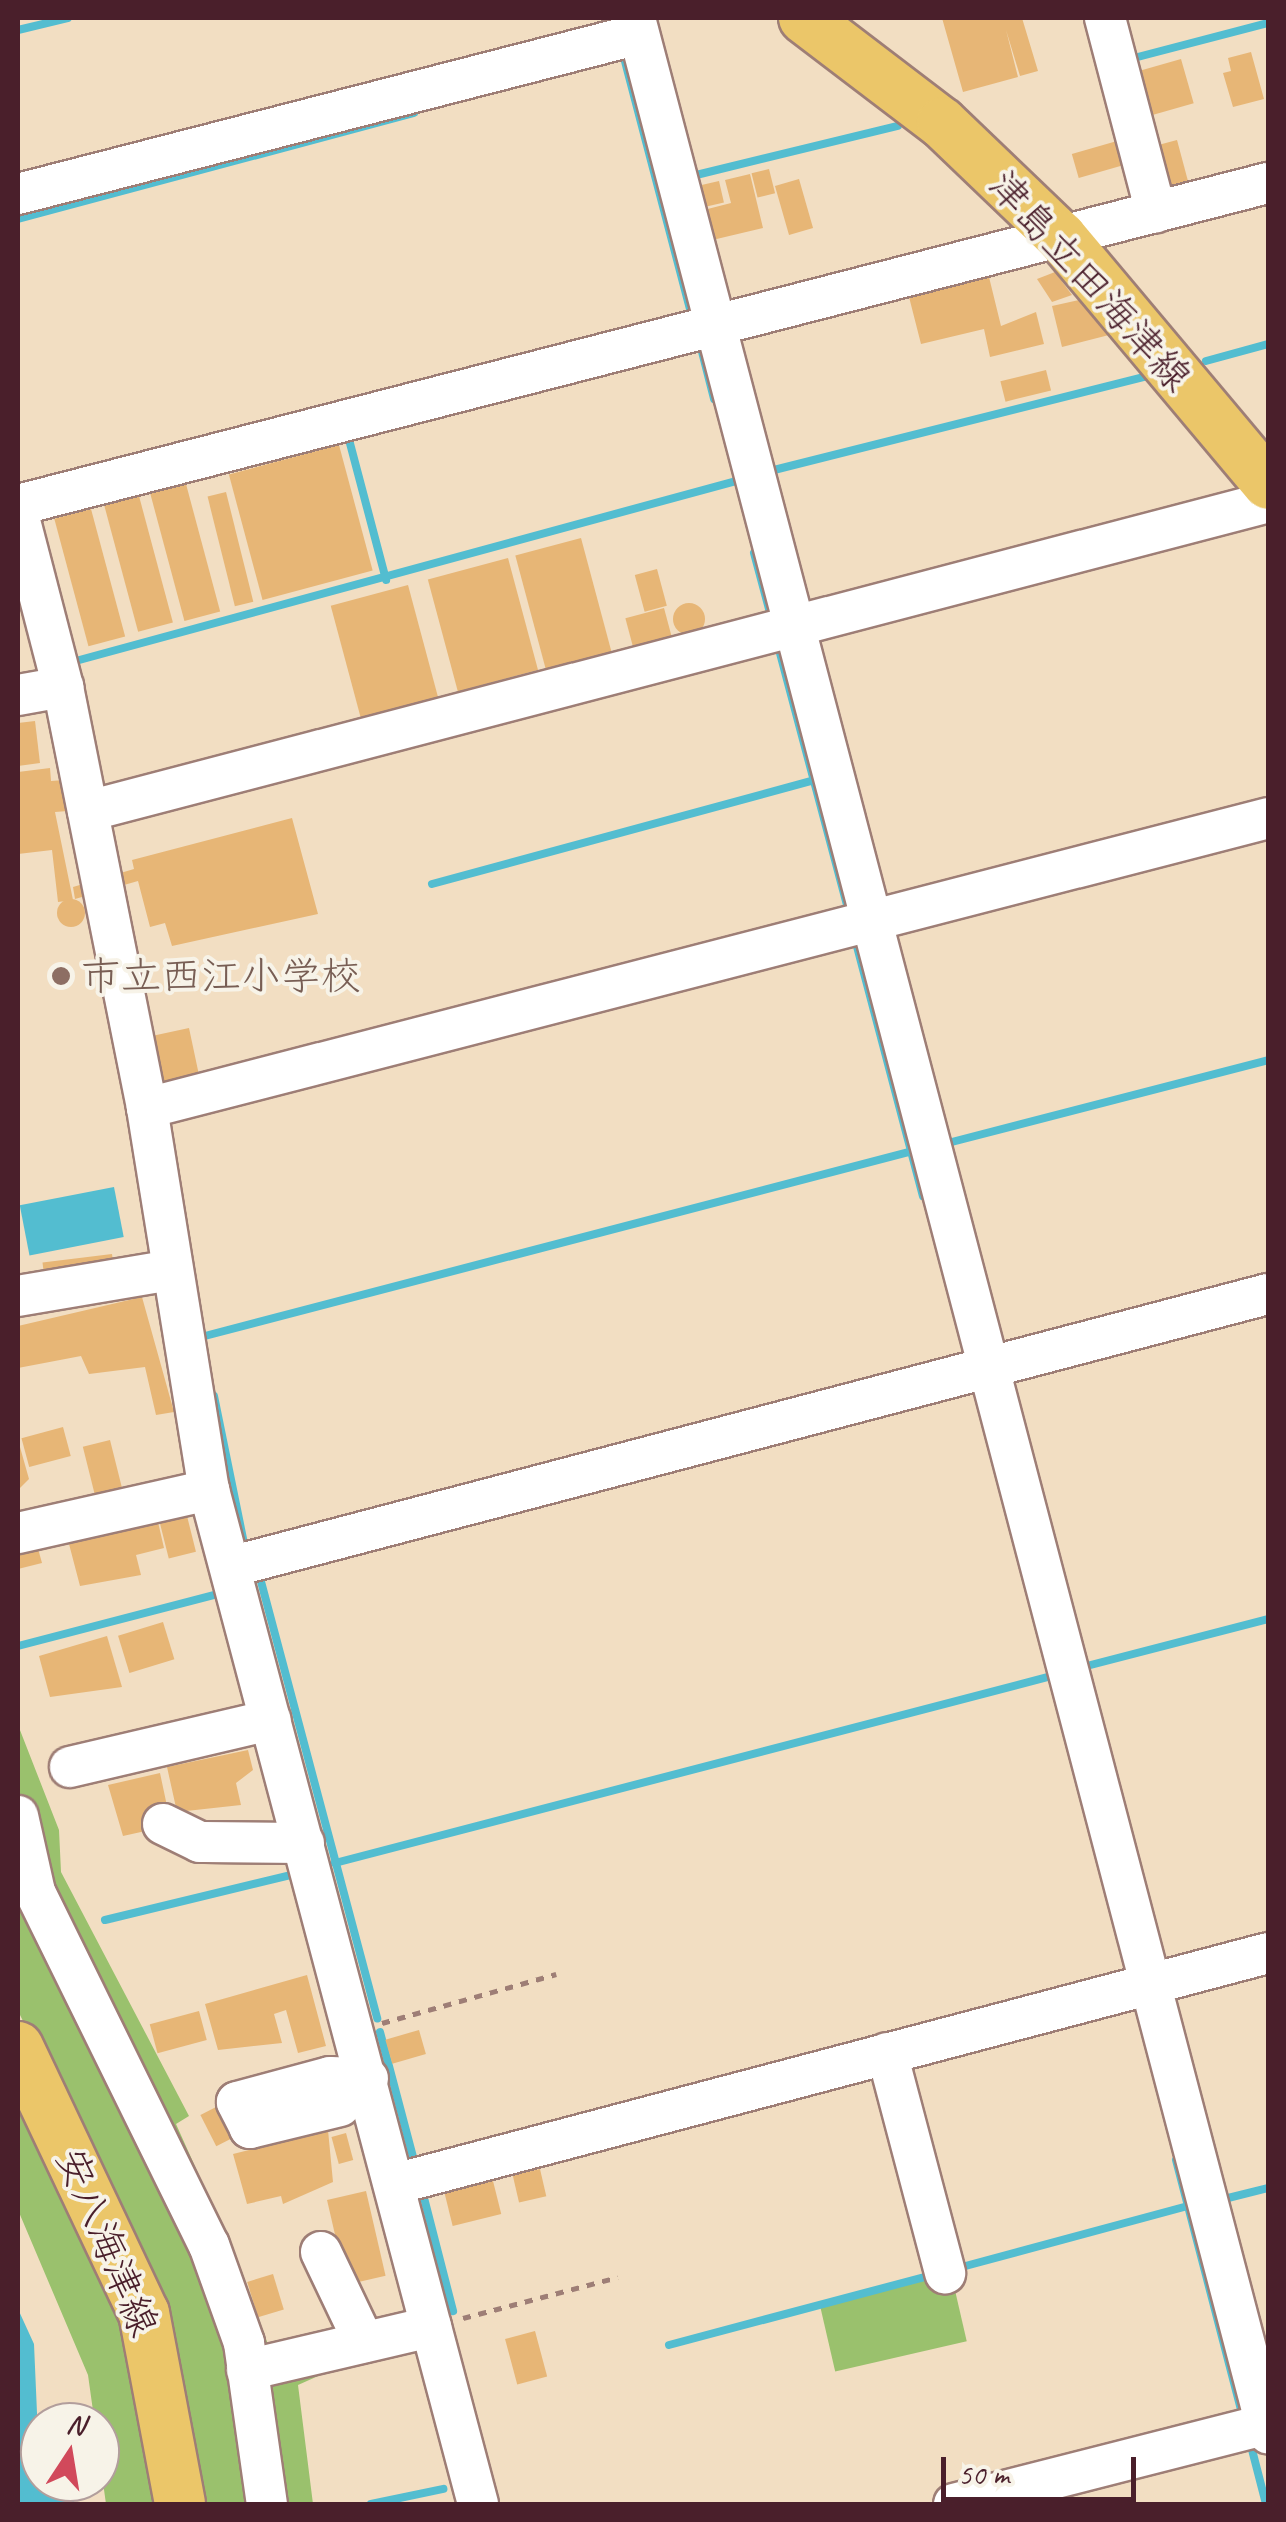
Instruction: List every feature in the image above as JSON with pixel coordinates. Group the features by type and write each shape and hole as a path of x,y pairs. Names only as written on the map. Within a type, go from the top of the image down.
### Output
{"main road":[{"name":"津島立田海津線","path":"804,18 942,123 1061,237 1268,484"},
{"name":"安八海津線","path":"18,2048 144,2313 180,2504"}],"street":[{"path":"1105,18 1156,212"},
{"path":"18,194 637,26 712,326 1268,2427 954,2504"},
{"path":"18,506 1268,183"},
{"path":"88,811 1268,502"},
{"path":"18,513 63,688 147,1108 209,1490 355,2030 354,2092 395,2184 478,2504"},
{"path":"18,696 63,688"},
{"path":"147,1108 1268,818"},
{"path":"18,1296 172,1270"},
{"path":"230,1567 1268,1294"},
{"path":"18,1533 209,1490"},
{"path":"70,1767 271,1720"},
{"path":"18,1816 35,1892 209,2246 247,2370 267,2504"},
{"path":"164,1824 200,1842 304,1844"},
{"path":"395,2184 1268,1953"},
{"path":"888,2053 944,2273"},
{"path":"321,2252 364,2342"},
{"path":"247,2370 431,2327"}],"path":[{"path":"355,2030 556,1974"},
{"path":"431,2327 618,2277"}],"green space":[{"path":"18,1725 59,1830 61,1872 189,2116 176,2124 241,2269 270,2350 261,2361 62,1932 18,1793"},
{"path":"18,1844 201,2243 262,2504 198,2504 93,2161 18,2011"},
{"path":"18,2087 109,2276 167,2504 106,2504 120,2502 120,2402 92,2402 88,2375 18,2210"},
{"path":"951,2273 967,2341 835,2372 819,2303"},
{"path":"336,2368 298,2385 313,2504 278,2504 264,2381"}],"water":[{"path":"114,1187 124,1237 29,1255 20,1205"},
{"path":"18,2309 34,2344 37,2402 20,2402 20,2502 75,2504 18,2504"}],"building":[{"path":"942,18 1022,18 1038,71 1020,76 1006,30 1018,77 963,92"},
{"path":"1251,52 1264,99 1233,107 1223,73 1231,71 1228,58"},
{"path":"1181,59 1194,103 1144,118 1131,73"},
{"path":"1177,140 1191,191 1163,199 1149,148"},
{"path":"1117,141 1124,165 1079,178 1072,154"},
{"path":"769,169 775,193 758,198 752,173"},
{"path":"750,174 763,228 704,242 696,212 731,203 725,180"},
{"path":"799,179 813,228 789,235 775,186"},
{"path":"719,181 724,202 696,209 691,188"},
{"path":"1055,272 1072,295 1052,302 1037,279"},
{"path":"989,277 1001,326 1036,312 1044,344 990,357 984,329 921,344 908,293"},
{"path":"1079,300 1109,335 1062,347 1052,306"},
{"path":"1046,370 1051,390 1005,402 1000,381"},
{"path":"339,445 373,571 263,600 229,475"},
{"path":"186,484 220,612 184,621 150,494"},
{"path":"226,492 253,602 235,606 208,497"},
{"path":"139,496 173,623 138,632 104,505"},
{"path":"91,509 125,637 88,646 54,519"},
{"path":"581,538 612,652 546,670 515,556"},
{"path":"508,558 538,670 458,692 428,579"},
{"path":"657,569 667,606 645,612 635,575"},
{"path":"408,585 439,700 362,721 331,606"},
{"path":"689,603 700,608 705,619 700,630 689,635 678,630 673,619 678,608"},
{"path":"664,608 674,645 635,655 625,618"},
{"path":"35,721 40,763 18,766 18,723"},
{"path":"50,768 51,781 64,780 68,811 55,812 73,900 58,902 52,850 18,854 18,772"},
{"path":"292,818 318,914 172,946 165,923 150,927 138,881 75,899 73,887 134,869 132,860"},
{"path":"71,899 81,903 85,913 81,923 71,927 61,923 57,913 61,903"},
{"path":"189,1028 199,1076 162,1084 152,1036"},
{"path":"112,1254 113,1262 43,1270 43,1263"},
{"path":"142,1297 174,1412 156,1415 145,1367 89,1374 81,1356 18,1368 18,1326"},
{"path":"63,1427 71,1456 29,1467 21,1438"},
{"path":"18,1440 29,1479 18,1490"},
{"path":"110,1440 124,1494 96,1501 83,1447"},
{"path":"186,1512 196,1552 169,1559 159,1519"},
{"path":"158,1522 164,1548 136,1555 141,1575 80,1586 69,1544"},
{"path":"37,1545 42,1563 18,1569 18,1550"},
{"path":"163,1622 174,1659 129,1673 118,1636"},
{"path":"107,1636 122,1687 50,1697 39,1656"},
{"path":"248,1750 253,1770 236,1783 241,1805 177,1812 167,1767"},
{"path":"160,1773 167,1806 146,1811 150,1830 123,1836 108,1785"},
{"path":"307,1975 326,2046 298,2053 286,2010 274,2014 282,2043 218,2050 205,2004"},
{"path":"199,2011 207,2040 158,2053 150,2024"},
{"path":"419,2030 426,2054 392,2064 385,2040"},
{"path":"220,2105 236,2136 216,2146 200,2115"},
{"path":"328,2130 333,2182 283,2204 281,2196 247,2204 233,2154"},
{"path":"346,2133 353,2160 339,2164 332,2137"},
{"path":"540,2169 546,2196 519,2203 513,2175"},
{"path":"493,2181 501,2214 453,2226 444,2193"},
{"path":"366,2191 386,2276 347,2285 327,2200"},
{"path":"273,2274 284,2309 258,2317 247,2282"},
{"path":"535,2331 547,2376 517,2384 505,2339"}],"waterway":[{"path":"18,30 68,18"},
{"path":"1130,59 1268,23"},
{"path":"622,50 692,317"},
{"path":"18,219 414,113"},
{"path":"688,177 898,126"},
{"path":"699,340 714,399"},
{"path":"1206,361 1268,344"},
{"path":"766,472 1144,377"},
{"path":"347,432 386,580"},
{"path":"72,662 736,481"},
{"path":"754,553 772,620"},
{"path":"777,642 849,913"},
{"path":"432,884 814,780"},
{"path":"855,939 923,1196"},
{"path":"944,1144 1268,1060"},
{"path":"201,1337 920,1149"},
{"path":"214,1396 244,1543"},
{"path":"259,1574 377,2019"},
{"path":"18,1646 221,1593"},
{"path":"1079,1668 1268,1619"},
{"path":"335,1863 1052,1676"},
{"path":"105,1920 295,1874"},
{"path":"380,2032 416,2168"},
{"path":"1176,2160 1243,2418"},
{"path":"1220,2200 1268,2188"},
{"path":"422,2190 453,2311"},
{"path":"958,2268 1187,2206"},
{"path":"669,2345 935,2274"},
{"path":"1250,2442 1266,2504"},
{"path":"371,2504 443,2489"}],"place":[{"name":"市立西江小学校","path":"61,976"}]}
